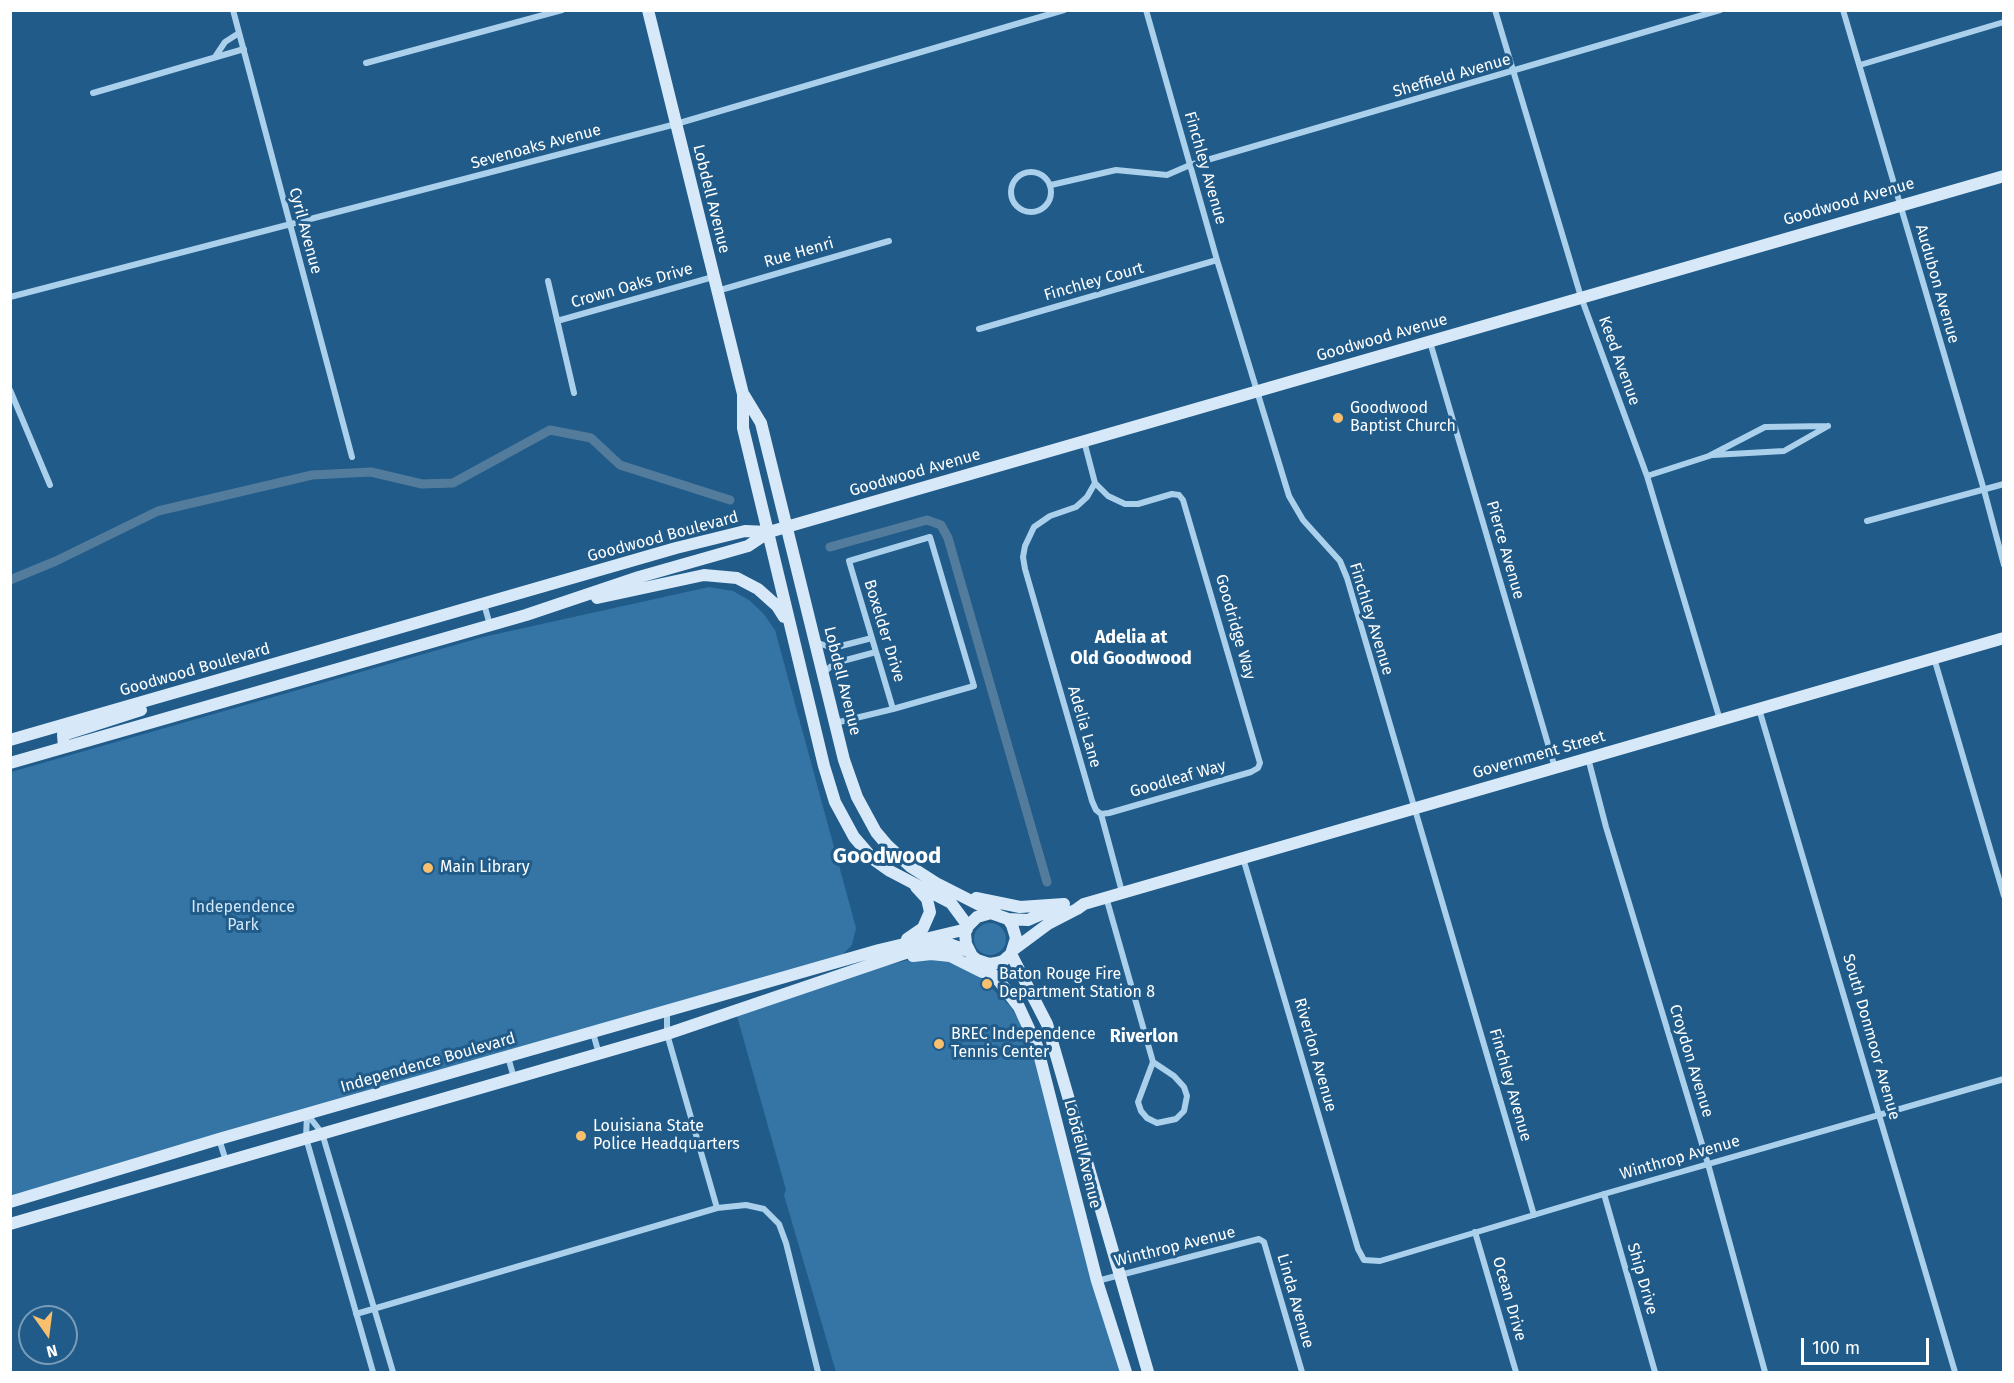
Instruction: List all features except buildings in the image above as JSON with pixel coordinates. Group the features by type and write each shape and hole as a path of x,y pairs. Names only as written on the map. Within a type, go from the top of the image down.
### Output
{"main road":[{"name":"Lobdell Avenue","path":"648,10 743,394 743,428 824,766 835,802 854,837 873,859 951,903 968,928"},
{"name":"Goodwood Avenue","path":"769,532 2004,176"},
{"name":"Lobdell Avenue","path":"743,394 761,423 844,760 861,806 876,832 887,845 922,875 1003,917"},
{"name":"Goodwood Boulevard","path":"10,740 676,548 745,531 769,532"},
{"name":"Goodwood Boulevard","path":"10,763 526,615 639,577 748,546 769,532"},
{"path":"639,577 669,562 676,548"},
{"path":"526,615 704,575 737,578 758,589 777,606 790,626"},
{"name":"Government Street","path":"1012,952 1048,924 1084,904 1106,897 2004,638"},
{"path":"261,690 259,682 263,675 299,657"},
{"path":"64,747 63,735 146,708 168,695"},
{"path":"824,766 844,760"},
{"path":"873,859 887,845"},
{"path":"896,946 918,933 929,917 927,899 914,884"},
{"path":"966,898 1020,907 1065,904"},
{"name":"Government Street","path":"1003,917 1019,920 1036,918 1075,901 1084,904"},
{"path":"10,1224 667,1034 936,944 949,944 973,956 989,964 1003,961 1012,952 1017,938 1012,925 1003,917 984,914 977,917 968,928 965,939 973,956"},
{"path":"896,946 968,928"},
{"path":"1020,970 1023,949 1029,937"},
{"name":"Independence Boulevard","path":"10,1202 219,1139 896,946"},
{"name":"Lobdell Avenue","path":"1012,952 1047,1024 1148,1372"},
{"path":"891,959 920,954 941,955 959,960 996,977"},
{"name":"Lobdell Avenue","path":"973,956 996,977 1019,1007 1037,1046 1098,1281 1126,1372"}],"street":[{"name":"Cyril Avenue","path":"233,10 352,457"},
{"path":"366,63 562,10"},
{"name":"Sevenoaks Avenue","path":"10,297 676,124 1043,13 1064,10"},
{"name":"Finchley Avenue","path":"1146,10 1217,260 1292,503 1303,520 1335,554 1344,568 1534,1215"},
{"name":"Keed Avenue","path":"1495,10 1581,297 1647,476 1720,720"},
{"name":"Sheffield Avenue","path":"1051,185 1116,170 1167,175 1190,165 1512,73 1720,10"},
{"name":"Audubon Avenue","path":"1843,10 2004,565"},
{"path":"1860,65 2004,22"},
{"path":"214,57 225,42 239,33"},
{"path":"93,93 244,49"},
{"path":"1029,171 1046,178 1051,185 1052,195 1042,209 1033,212 1024,211 1016,206 1012,198 1011,189 1014,181 1021,174 1029,171"},
{"name":"Rue Henri","path":"717,291 889,241"},
{"name":"Finchley Court","path":"979,329 1217,260"},
{"name":"Crown Oaks Drive","path":"557,321 713,277"},
{"path":"548,281 574,393"},
{"name":"Pierce Avenue","path":"1430,341 1554,768"},
{"path":"10,390 50,485"},
{"path":"1647,476 1709,456 1765,427 1828,426 1784,452 1709,456"},
{"path":"1084,441 1095,483"},
{"name":"Goodridge Way","path":"1095,483 1108,496 1125,504 1138,504 1172,494 1181,497 1194,531 1259,758 1259,766"},
{"name":"Adelia Lane","path":"1095,483 1087,497 1076,507 1050,516 1034,527 1025,546 1023,557 1092,801 1096,810 1101,814 1122,892"},
{"path":"1867,521 2004,484"},
{"name":"Boxelder Drive","path":"930,537 974,686 893,709 872,638 849,561 930,537"},
{"path":"484,604 491,625"},
{"path":"815,642 833,648 872,638"},
{"path":"823,673 835,663 876,652"},
{"path":"1934,658 2004,896"},
{"path":"835,723 893,709"},
{"name":"South Donmoor Avenue","path":"1760,709 1955,1372"},
{"name":"Croydon Avenue","path":"1588,758 1606,826 1708,1164 1765,1372"},
{"name":"Goodleaf Way","path":"1101,814 1251,772 1259,766"},
{"name":"Riverlon Avenue","path":"1243,858 1358,1249 1364,1260"},
{"path":"1106,897 1154,1062 1138,1102 1147,1118 1157,1123 1176,1119 1184,1111 1187,1096 1184,1087 1174,1076 1154,1062"},
{"path":"667,1012 667,1034 717,1208"},
{"path":"593,1033 598,1054"},
{"path":"508,1057 514,1078"},
{"name":"Winthrop Avenue","path":"1364,1260 1380,1261 2004,1079"},
{"path":"307,1114 322,1133 393,1372"},
{"path":"307,1114 306,1138 373,1372"},
{"path":"219,1139 226,1161"},
{"name":"Ship Drive","path":"1604,1194 1655,1372"},
{"path":"356,1314 717,1208 746,1205 764,1209 779,1224 786,1243 818,1372"},
{"name":"Ocean Drive","path":"1475,1232 1516,1372"},
{"name":"Winthrop Avenue","path":"1098,1281 1259,1239"},
{"name":"Linda Avenue","path":"1259,1239 1264,1242 1302,1372"}],"green space":[{"name":"Independence Park","path":"709,587 733,591 749,600 763,613 775,630 856,928 852,945 841,956 11,1199 11,772 483,637"},
{"path":"990,923 1002,927 1006,939 1002,951 990,955 978,951 974,939 978,927"},
{"path":"917,958 947,960 966,968 982,979 1010,1006 1031,1038 1121,1372 836,1372 784,1195 786,1190 737,1016 888,965"}],"waterway":[{"path":"10,580 56,561 158,511 312,475 371,472 422,484 453,483 550,430 591,438 620,465 730,500"},
{"path":"830,547 927,520 941,525 948,538 1047,882"}],"place":[{"name":"Goodwood Baptist Church","path":"1338,418"},
{"name":"Main Library","path":"428,868"},
{"name":"Baton Rouge Fire Department Station 8","path":"987,984"},
{"name":"BREC Independence Tennis Center","path":"939,1044"},
{"name":"Louisiana State Police Headquarters","path":"581,1136"}],"district":[{"name":"Adelia at Old Goodwood","path":"1131,648"},
{"name":"Goodwood","path":"887,857"},
{"name":"Riverlon","path":"1144,1037"}]}
